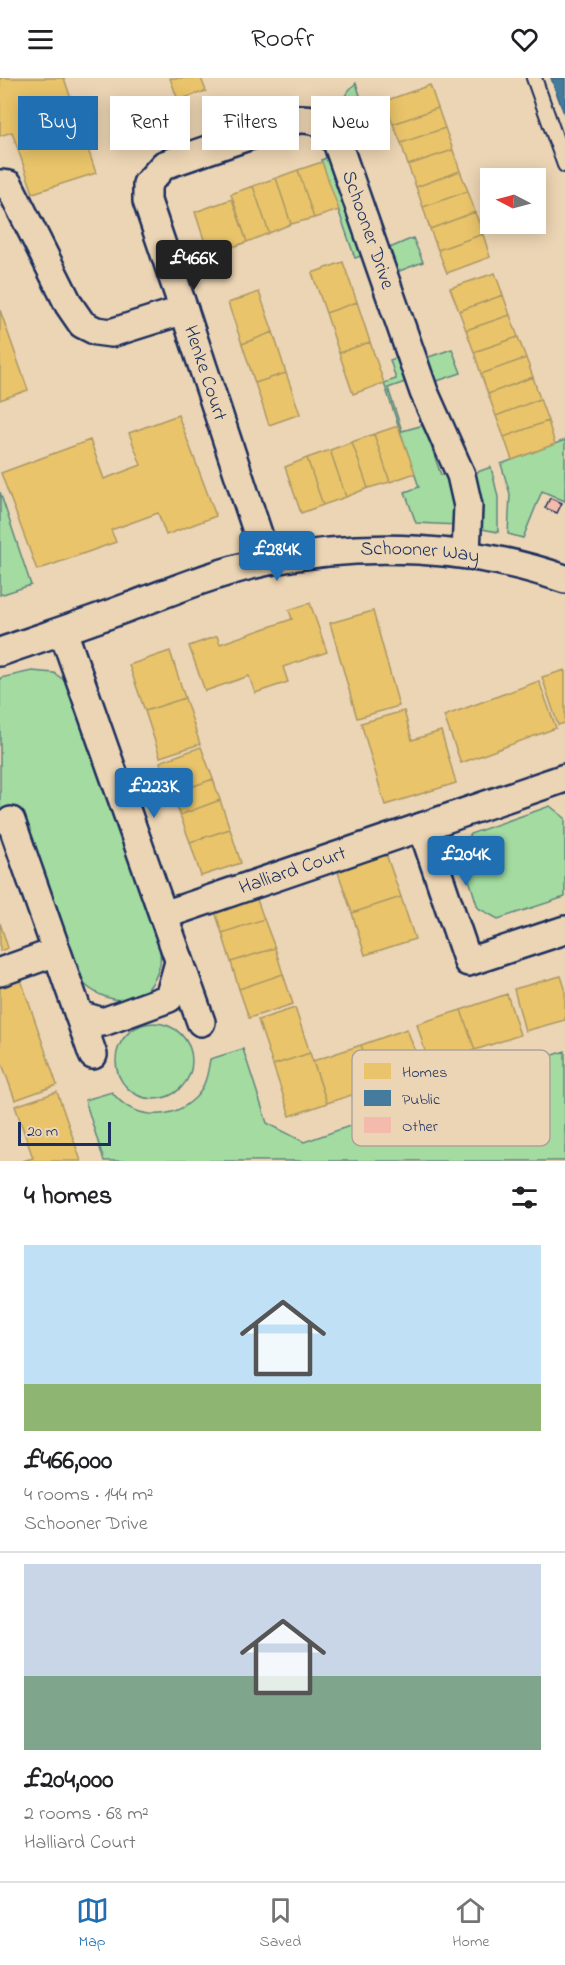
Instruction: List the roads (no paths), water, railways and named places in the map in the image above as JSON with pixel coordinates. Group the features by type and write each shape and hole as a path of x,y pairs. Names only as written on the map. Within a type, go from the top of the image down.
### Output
{"street":[{"name":"Schooner Drive","path":"184,310 147,201 147,184 165,165 298,119 311,118 323,122 338,145 424,392 461,475 468,506 466,553"},
{"name":"Henke Court","path":"0,184 9,185 69,304 82,324 96,331 111,333 184,310 267,561"},
{"name":"Schooner Way","path":"0,652 63,632 181,588 267,561 339,551 395,549 466,553 518,564 565,579"},
{"path":"63,632 201,1022"},
{"name":"Halliard Court","path":"164,915 565,778"},
{"path":"11,821 93,1055"},
{"path":"422,827 468,962 565,930"},
{"path":"0,972 56,952"},
{"path":"79,1015 103,1022 169,998 179,962"}],"lane":[{"path":"534,78 565,165"}]}
